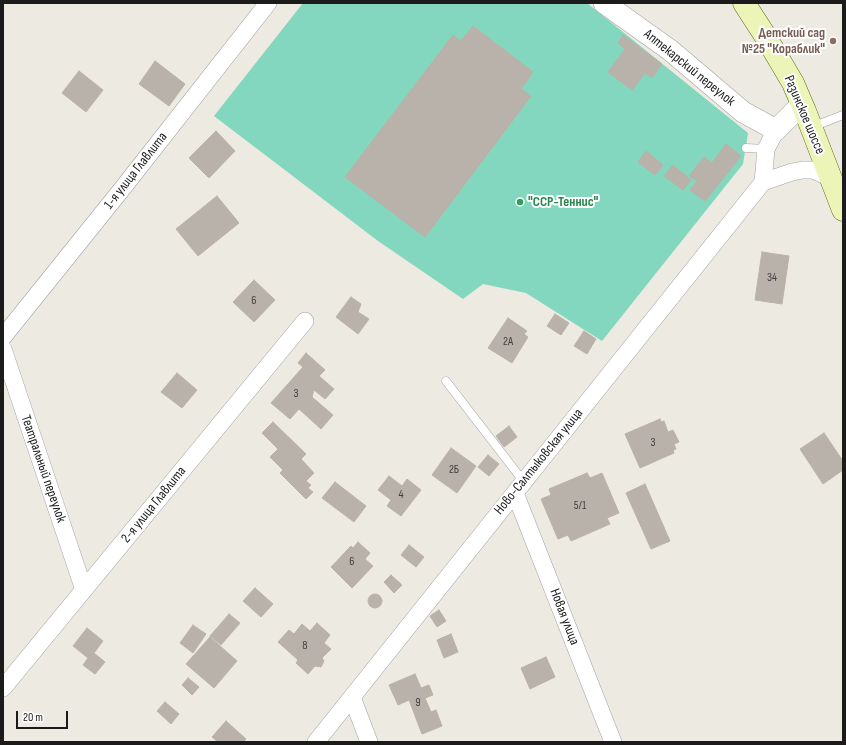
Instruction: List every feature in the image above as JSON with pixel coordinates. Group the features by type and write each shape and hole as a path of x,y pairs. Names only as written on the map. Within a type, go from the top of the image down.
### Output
{"main road":[{"name":"Разинское шоссе","path":"744,3 789,77 802,104 843,210"}],"street":[{"name":"1-я улица Главлита","path":"3,337 122,190 268,3"},
{"name":"Аптекарский переулок","path":"604,3 670,50 743,112 776,130"},
{"path":"802,104 776,130 766,149 763,182 792,172 803,170 813,170 831,178"},
{"name":"Ново-Салтыковская улица","path":"316,742 763,182"},
{"name":"2-я улица Главлита","path":"3,688 305,321"},
{"name":"Театральный переулок","path":"3,349 84,590"},
{"name":"Новая улица","path":"520,487 613,742"},
{"path":"352,697 369,742"}],"lane":[{"path":"811,127 843,115"},
{"path":"746,148 766,149"},
{"path":"446,381 520,487"}],"green space":[{"name":"\"ССР-Теннис\"","path":"303,3 587,3 748,133 743,164 602,341 526,293 483,284 463,299 378,241 214,116"}],"building":[{"path":"473,26 533,72 521,89 531,96 425,237 345,177 453,35 461,41"},
{"path":"623,35 662,64 652,78 645,73 632,90 608,72 625,49 618,43"},
{"path":"155,61 185,84 169,106 139,84"},
{"path":"79,71 103,90 86,112 62,93"},
{"path":"216,131 235,151 209,178 189,158"},
{"path":"726,144 741,156 705,201 690,190 697,181 689,176 704,157 712,163"},
{"path":"646,151 663,165 655,175 638,162"},
{"path":"673,165 691,180 683,190 664,176"},
{"path":"217,196 239,223 198,256 176,229"},
{"path":"762,252 789,256 782,304 755,300"},
{"path":"254,280 275,300 254,322 233,302"},
{"path":"351,297 361,304 358,312 369,319 358,334 336,317"},
{"path":"555,314 569,323 561,335 547,326"},
{"path":"508,318 527,331 524,334 528,337 512,363 488,348"},
{"path":"584,331 596,339 587,354 574,346"},
{"path":"306,353 325,370 319,376 334,389 325,399 314,390 312,397 333,415 321,429 299,409 290,419 271,403 303,367 298,363"},
{"path":"177,373 197,390 182,408 161,392"},
{"path":"660,419 661,422 664,421 668,432 673,430 679,442 674,444 676,449 673,450 674,453 640,468 625,434"},
{"path":"273,422 306,454 301,459 314,473 306,481 311,485 308,488 313,492 306,499 280,473 283,470 270,457 278,449 262,433"},
{"path":"509,426 517,437 504,447 496,436"},
{"path":"824,433 843,461 843,470 823,484 800,449"},
{"path":"451,448 476,466 457,493 432,475"},
{"path":"488,455 499,464 489,476 478,467"},
{"path":"587,473 590,478 602,473 619,513 607,518 610,524 571,541 568,535 558,539 541,499 551,495 549,489"},
{"path":"389,476 402,486 407,479 421,490 401,516 387,506 391,500 378,490"},
{"path":"335,482 366,506 354,522 322,498"},
{"path":"645,484 670,541 651,549 626,493"},
{"path":"358,542 370,553 365,559 373,566 352,588 331,567 351,546 353,548"},
{"path":"409,545 424,557 416,567 401,555"},
{"path":"391,575 402,585 394,593 384,582"},
{"path":"255,588 273,604 261,617 243,601"},
{"path":"375,594 380,596 382,601 380,606 375,608 370,606 368,601 370,596"},
{"path":"439,610 446,621 437,627 430,616"},
{"path":"229,614 240,623 221,645 210,636"},
{"path":"317,623 330,635 324,643 331,649 322,658 324,661 321,667 315,666 308,674 296,663 298,660 278,642 289,630 294,634 302,624 310,631"},
{"path":"193,625 206,634 193,653 180,643"},
{"path":"87,628 103,641 94,653 105,662 95,674 83,665 88,658 73,646"},
{"path":"451,634 458,652 444,658 437,640"},
{"path":"210,637 237,661 214,688 186,664"},
{"path":"546,657 555,677 530,689 521,668"},
{"path":"415,674 421,688 429,685 433,695 425,698 431,712 436,710 442,726 422,734 409,700 398,705 389,685"},
{"path":"188,678 199,687 192,695 182,685"},
{"path":"165,702 179,714 171,724 157,711"},
{"path":"226,721 246,739 243,742 218,742 212,737"}],"place":[{"name":"Детский сад №25 \"Кораблик\"","path":"833,41"},
{"name":"\"ССР-Теннис\"","path":"520,202"}]}
